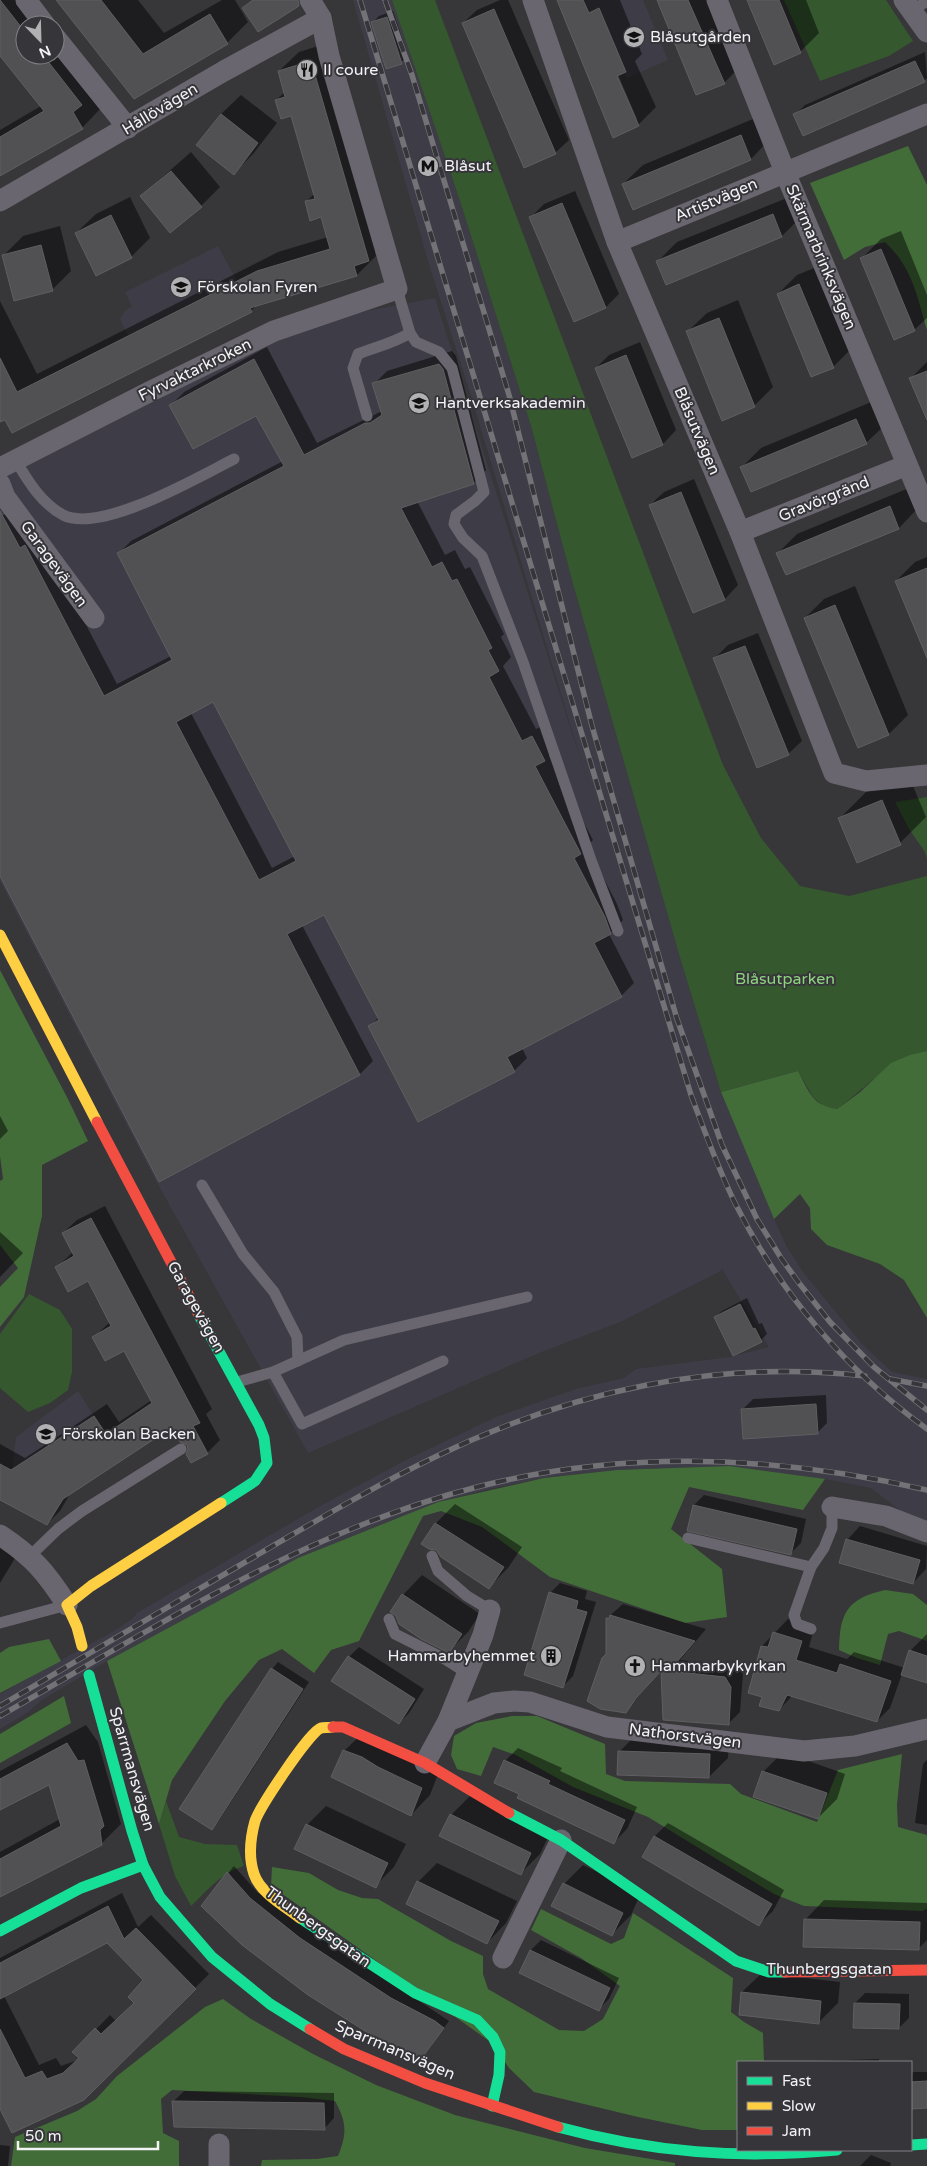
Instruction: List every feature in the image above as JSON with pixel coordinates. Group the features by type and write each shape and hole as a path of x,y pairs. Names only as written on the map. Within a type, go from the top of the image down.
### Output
{"street":[{"path":"26,0 37,15"},
{"path":"310,0 321,18 329,56 397,289"},
{"name":"Blåsutvägen","path":"532,0 617,242 740,532 834,773 866,781 927,775"},
{"name":"Skärmarbrinksvägen","path":"716,0 785,172 927,512"},
{"path":"914,4 927,32"},
{"name":"Hållövägen","path":"0,201 224,71 321,18"},
{"path":"65,49 128,128"},
{"name":"Artistvägen","path":"617,242 927,114"},
{"name":"Fyrvaktarkroken","path":"8,464 274,331 397,289"},
{"name":"Gravörgränd","path":"740,532 907,465"},
{"name":"Garagevägen","path":"0,484 5,498 94,618"},
{"name":"Garagevägen","path":"0,935 167,1256 237,1382 264,1438 267,1462 255,1482 91,1586 66,1605"},
{"path":"832,1507 886,1516 927,1532"},
{"path":"0,1535 30,1556 49,1577 77,1627 82,1646"},
{"path":"425,1763 448,1721 483,1635 490,1610"},
{"name":"Sparrmansvägen","path":"89,1675 128,1818 143,1865 160,1897 212,1957 270,2004 344,2049 425,2083 492,2106 605,2140 683,2159 826,2151"},
{"name":"Nathorstvägen","path":"448,1721 494,1703 530,1702 607,1727 804,1751 855,1746 927,1729"},
{"name":"Thunbergsgatan","path":"492,2106 499,2075 500,2052 494,2037 477,2020 415,1993 308,1925 260,1886 254,1875 249,1852 256,1819 298,1752 312,1735 321,1728 343,1727 425,1763 504,1810 561,1840 736,1962 769,1972 927,1970"},
{"path":"503,1958 561,1840"},
{"path":"0,1930 81,1888 143,1865"},
{"path":"219,2166 220,2144"},
{"path":"912,2145 927,2144"}],"lane":[{"path":"397,289 410,333 416,342 439,352 452,368 484,492 456,515 454,524 463,538 482,556 523,662 592,863 618,931"},
{"path":"367,416 353,368 358,354 398,341 410,333"},
{"path":"8,464 52,508 64,516 77,519 100,518 122,512 234,459"},
{"path":"202,1185 242,1254 274,1292 297,1337 298,1360"},
{"path":"237,1382 273,1372 344,1340 527,1297"},
{"path":"273,1372 302,1424 443,1361"},
{"path":"30,1556 58,1529 82,1511 180,1449"},
{"path":"811,1628 797,1624 794,1618 811,1567 824,1548 832,1528 832,1507"},
{"path":"688,1538 811,1567"},
{"path":"432,1556 438,1571 467,1596 490,1610"},
{"path":"0,1623 66,1605"},
{"path":"389,1619 395,1634 445,1659 467,1673"}],"shaded area":[{"path":"353,0 392,0 461,204 531,426 573,584 681,961 721,1092 774,1219 787,1247 803,1272 862,1344 892,1372 927,1379 927,1522 902,1512 871,1488 825,1479 729,1466 617,1470 544,1478 490,1489 438,1502 298,1558 107,1661 42,1700 28,1712 0,1729 0,1694 114,1631 132,1619 137,1613 320,1506 408,1459 496,1417 576,1389 624,1378 636,1369 730,1357 769,1347 722,1269 620,1322 539,1353 308,1453 155,1179 0,881 0,475 273,329 435,298 590,790 471,396 428,261"},
{"name":"Blåsutgården","path":"583,0 643,0 668,60 627,78"},
{"name":"Förskolan Fyren","path":"218,246 237,281 128,336 120,319 125,311 132,306 125,292"},
{"name":"Förskolan Backen","path":"78,1391 94,1416 70,1432 59,1458 49,1444 12,1470 16,1437"}],"green space":[{"name":"Blåsutparken","path":"392,0 435,0 723,765 761,838 800,886 849,896 927,876 927,1051 902,1060 890,1067 837,1109 825,1108 813,1097 798,1071 721,1092 681,961 573,584 531,426 461,204"},
{"path":"784,0 886,0 913,41 889,56 820,81"},
{"path":"908,146 927,185 927,330 908,272 902,262 885,242 865,247 844,260 810,183"},
{"path":"927,797 927,860 925,852 909,829 895,802"},
{"path":"0,970 88,1141 42,1165 42,1216 24,1297 0,1327 0,1287 18,1268 0,1245 0,1181 3,1179 0,1156"},
{"path":"927,1051 927,1318 904,1280 880,1264 827,1245 811,1229 810,1208 800,1194 774,1219 721,1092 798,1071 812,1096 817,1101 822,1105 837,1109 859,1093 891,1063 910,1055"},
{"path":"29,1294 60,1310 72,1329 72,1372 68,1390 50,1403 28,1412 0,1388 0,1334"},
{"path":"729,1466 825,1479 803,1510 689,1487 671,1529 722,1569 727,1617 685,1623 550,1577 482,1527 441,1511 423,1516 359,1641 331,1650 314,1673 282,1649 259,1660 225,1701 172,1780 159,1824 107,1661 298,1558 438,1502 544,1478 617,1470"},
{"path":"885,1590 913,1594 927,1605 927,1641 899,1631 888,1634 880,1665 839,1650 841,1626 848,1609 862,1598"},
{"path":"49,1639 61,1661 0,1693 0,1653 9,1647"},
{"path":"64,1696 71,1723 0,1763 0,1734"},
{"path":"512,1716 537,1716 605,1744 606,1774 625,1781 730,1784 741,1794 817,1822 838,1770 902,1754 897,1805 898,1827 927,1835 927,1909 922,1911 804,1906 774,1894 648,1817 573,1787 516,1755 493,1747 481,1776 457,1769 451,1755 454,1736 476,1723"},
{"path":"166,1801 179,1837 205,1844 237,1845 244,1866 228,1873 191,1906 175,1876 159,1824"},
{"path":"272,1867 309,1873 338,1890 362,1898 378,1899 451,1941 483,1956 483,1974 488,1989 559,2030 584,2031 603,2019 620,1986 581,1958 531,1930 541,1909 611,1944 624,1938 633,1913 733,1978 731,2012 763,2033 764,2061 737,2061 737,2130 702,2130 534,2092 509,2068 492,2043 271,1886"},
{"path":"223,1999 251,2019 313,2054 376,2085 455,2115 585,2148 675,2163 675,2166 261,2166 262,2160 317,2159 338,2156 343,2141 344,2122 335,2101 301,2097 172,2090 161,2099 163,2133 179,2141 179,2166 11,2166 15,2137 77,2111 96,2099 117,2076 205,2007"}],"building":[{"path":"0,0 15,19 15,65 51,65 82,105 73,112 83,129 0,176 0,137 44,111 0,56"},
{"path":"56,0 101,0 143,54 210,14 228,44 134,99"},
{"path":"253,0 298,0 299,6 258,32 242,8"},
{"path":"557,0 583,0 589,13 599,8 626,72 617,76 639,126 613,138"},
{"path":"657,0 688,0 725,84 696,95"},
{"path":"747,0 779,0 801,53 774,65"},
{"path":"494,9 556,154 524,168 462,23"},
{"path":"387,17 402,64 386,69 371,22"},
{"path":"311,61 369,261 354,266 357,276 250,308 252,312 12,433 5,420 0,422 0,358 17,392 257,271 330,249 321,217 310,221 305,201 315,199 291,116 281,119 275,100 285,97 278,71"},
{"path":"915,61 925,82 803,136 793,114"},
{"path":"221,114 258,143 234,175 196,145"},
{"path":"741,135 751,160 633,210 622,184"},
{"path":"171,171 202,207 170,233 140,196"},
{"path":"562,203 606,308 574,322 529,217"},
{"path":"773,214 782,237 666,285 656,261"},
{"path":"111,215 132,258 96,276 75,233"},
{"path":"41,245 53,291 14,301 2,255"},
{"path":"881,249 915,331 894,340 860,258"},
{"path":"799,284 834,368 811,377 777,294"},
{"path":"719,318 755,407 722,421 686,331"},
{"path":"626,355 663,445 632,458 595,368"},
{"path":"254,359 304,455 365,423 370,423 382,415 372,383 439,364 443,369 474,484 401,508 432,567 442,562 452,581 457,579 492,648 488,650 499,671 489,677 522,741 532,736 545,761 535,766 581,854 574,858 605,917 611,934 594,943 622,997 507,1057 515,1072 418,1122 368,1026 379,1020 324,915 287,934 360,1075 159,1182 0,876 0,511 20,548 25,545 104,696 172,660 117,553 284,466 256,416 193,449 169,405","holes":["213,702 296,861 259,880 176,722"]},
{"path":"927,371 927,420 909,378"},
{"path":"856,419 867,444 751,492 740,467"},
{"path":"681,492 725,600 693,613 649,505"},
{"path":"890,506 899,529 786,575 776,553"},
{"path":"927,568 927,658 895,581"},
{"path":"835,605 889,735 858,748 804,618"},
{"path":"745,646 789,755 757,768 713,658"},
{"path":"882,800 901,845 857,863 838,818"},
{"path":"91,1218 200,1423 193,1426 208,1454 191,1463 186,1454 187,1445 180,1442 176,1436 172,1438 168,1430 63,1499 47,1525 0,1500 0,1464 11,1470 94,1416 106,1434 152,1403 124,1351 105,1361 92,1337 111,1326 88,1281 68,1292 55,1267 74,1256 62,1233"},
{"path":"740,1304 762,1342 733,1356 714,1317"},
{"path":"816,1404 818,1434 743,1439 741,1409"},
{"path":"693,1505 797,1529 791,1555 687,1531"},
{"path":"435,1523 504,1567 489,1589 441,1557 436,1550 429,1549 421,1544"},
{"path":"846,1539 920,1560 913,1584 839,1563"},
{"name":"Hammarbyhemmet","path":"549,1592 578,1601 576,1609 587,1612 563,1688 524,1675"},
{"path":"402,1594 462,1634 449,1653 421,1639 399,1624 396,1616 390,1612"},
{"name":"Hammarbykyrkan","path":"610,1615 695,1641 669,1671 725,1677 731,1687 729,1725 663,1720 661,1671 636,1698 626,1713 600,1709 587,1701 602,1658 606,1654 606,1618 609,1618"},
{"path":"773,1632 802,1641 796,1660 837,1673 840,1664 891,1681 877,1722 787,1695 779,1711 759,1706 762,1697 748,1693 761,1646 768,1647"},
{"path":"909,1650 927,1656 927,1683 901,1675"},
{"path":"348,1656 415,1699 399,1724 331,1681"},
{"path":"271,1668 303,1689 212,1830 179,1809"},
{"path":"67,1743 78,1761 84,1760 104,1826 100,1830 102,1845 0,1897 0,1859 61,1826 49,1785 0,1810 0,1779"},
{"path":"343,1750 362,1757 378,1767 422,1788 411,1816 331,1777"},
{"path":"618,1751 710,1754 709,1778 617,1775"},
{"path":"504,1760 550,1781 548,1784 625,1820 614,1844 517,1798 519,1794 494,1783"},
{"path":"762,1771 827,1793 818,1819 753,1797"},
{"path":"450,1814 531,1853 521,1875 439,1836"},
{"path":"306,1824 388,1863 376,1888 294,1849"},
{"path":"654,1836 772,1904 759,1926 642,1857"},
{"path":"227,1872 250,1898 300,1938 391,1998 435,2021 444,2028 421,2059 389,2046 308,1995 242,1945 201,1906"},
{"path":"417,1881 499,1921 487,1944 406,1904"},
{"path":"563,1883 623,1913 612,1936 551,1906"},
{"path":"108,1906 124,1939 136,1928 196,1989 84,2100 12,2133 0,2109 0,2029 25,2078 42,2071 47,2079 63,2073 79,2058 72,2052 95,2028 101,2034 134,2003 128,1997 143,1980 107,1943 0,1999 0,1963"},
{"path":"804,1919 920,1922 919,1950 803,1947"},
{"path":"530,1950 610,1988 599,2011 519,1973"},
{"path":"741,1992 821,2001 819,2024 739,2015"},
{"path":"854,2003 900,2004 899,2029 853,2028"},
{"path":"927,2081 927,2108 912,2109 912,2082"},
{"path":"172,2101 324,2103 325,2130 174,2127"}],"railway":[{"path":"360,0 691,1095 712,1150 729,1191 754,1238 773,1269 795,1299 843,1356 870,1382 927,1429"},
{"path":"385,0 412,75 509,395 592,726 677,1019 722,1145 757,1219 799,1283 830,1322 874,1367 927,1410"},
{"path":"0,1706 344,1505 437,1456 488,1433 592,1398 646,1385 700,1377 755,1372 810,1372 865,1376"},
{"path":"890,1379 927,1386"},
{"path":"0,1716 174,1616 293,1554 354,1528 417,1505 481,1486 537,1474 592,1466 704,1461 816,1470 927,1490"}],"traffic: fast":[{"path":"199,1315 259,1425 264,1438 267,1463 255,1481 221,1503"},
{"path":"89,1675 132,1831 143,1865 160,1897 212,1957 270,2004 310,2029"},
{"path":"509,1813 561,1840 736,1961 769,1972 785,1972"},
{"path":"0,1931 81,1888 143,1865"},
{"path":"300,1918 415,1993 477,2020 493,2037 500,2052 499,2075 492,2106"},
{"path":"558,2127 628,2143 696,2152 765,2154 825,2151"},
{"path":"912,2145 927,2144"}],"traffic: slow":[{"path":"0,935 97,1122"},
{"path":"82,1646 77,1627 67,1605 91,1586 221,1503"},
{"path":"300,1918 267,1893 257,1881 251,1861 252,1834 259,1813 296,1755 321,1728 333,1727"}],"traffic: jam":[{"path":"97,1122 199,1315"},
{"path":"333,1727 343,1727 425,1763 509,1813"},
{"path":"785,1972 927,1970"},
{"path":"310,2029 344,2049 425,2083 558,2127"}],"place":[{"name":"Blåsutgården","path":"634,37"},
{"name":"Il coure","path":"307,70"},
{"name":"Blåsut","path":"428,166"},
{"name":"Förskolan Fyren","path":"181,287"},
{"name":"Hantverksakademin","path":"419,403"},
{"name":"Förskolan Backen","path":"46,1434"},
{"name":"Hammarbyhemmet","path":"551,1656"},
{"name":"Hammarbykyrkan","path":"635,1666"}]}
